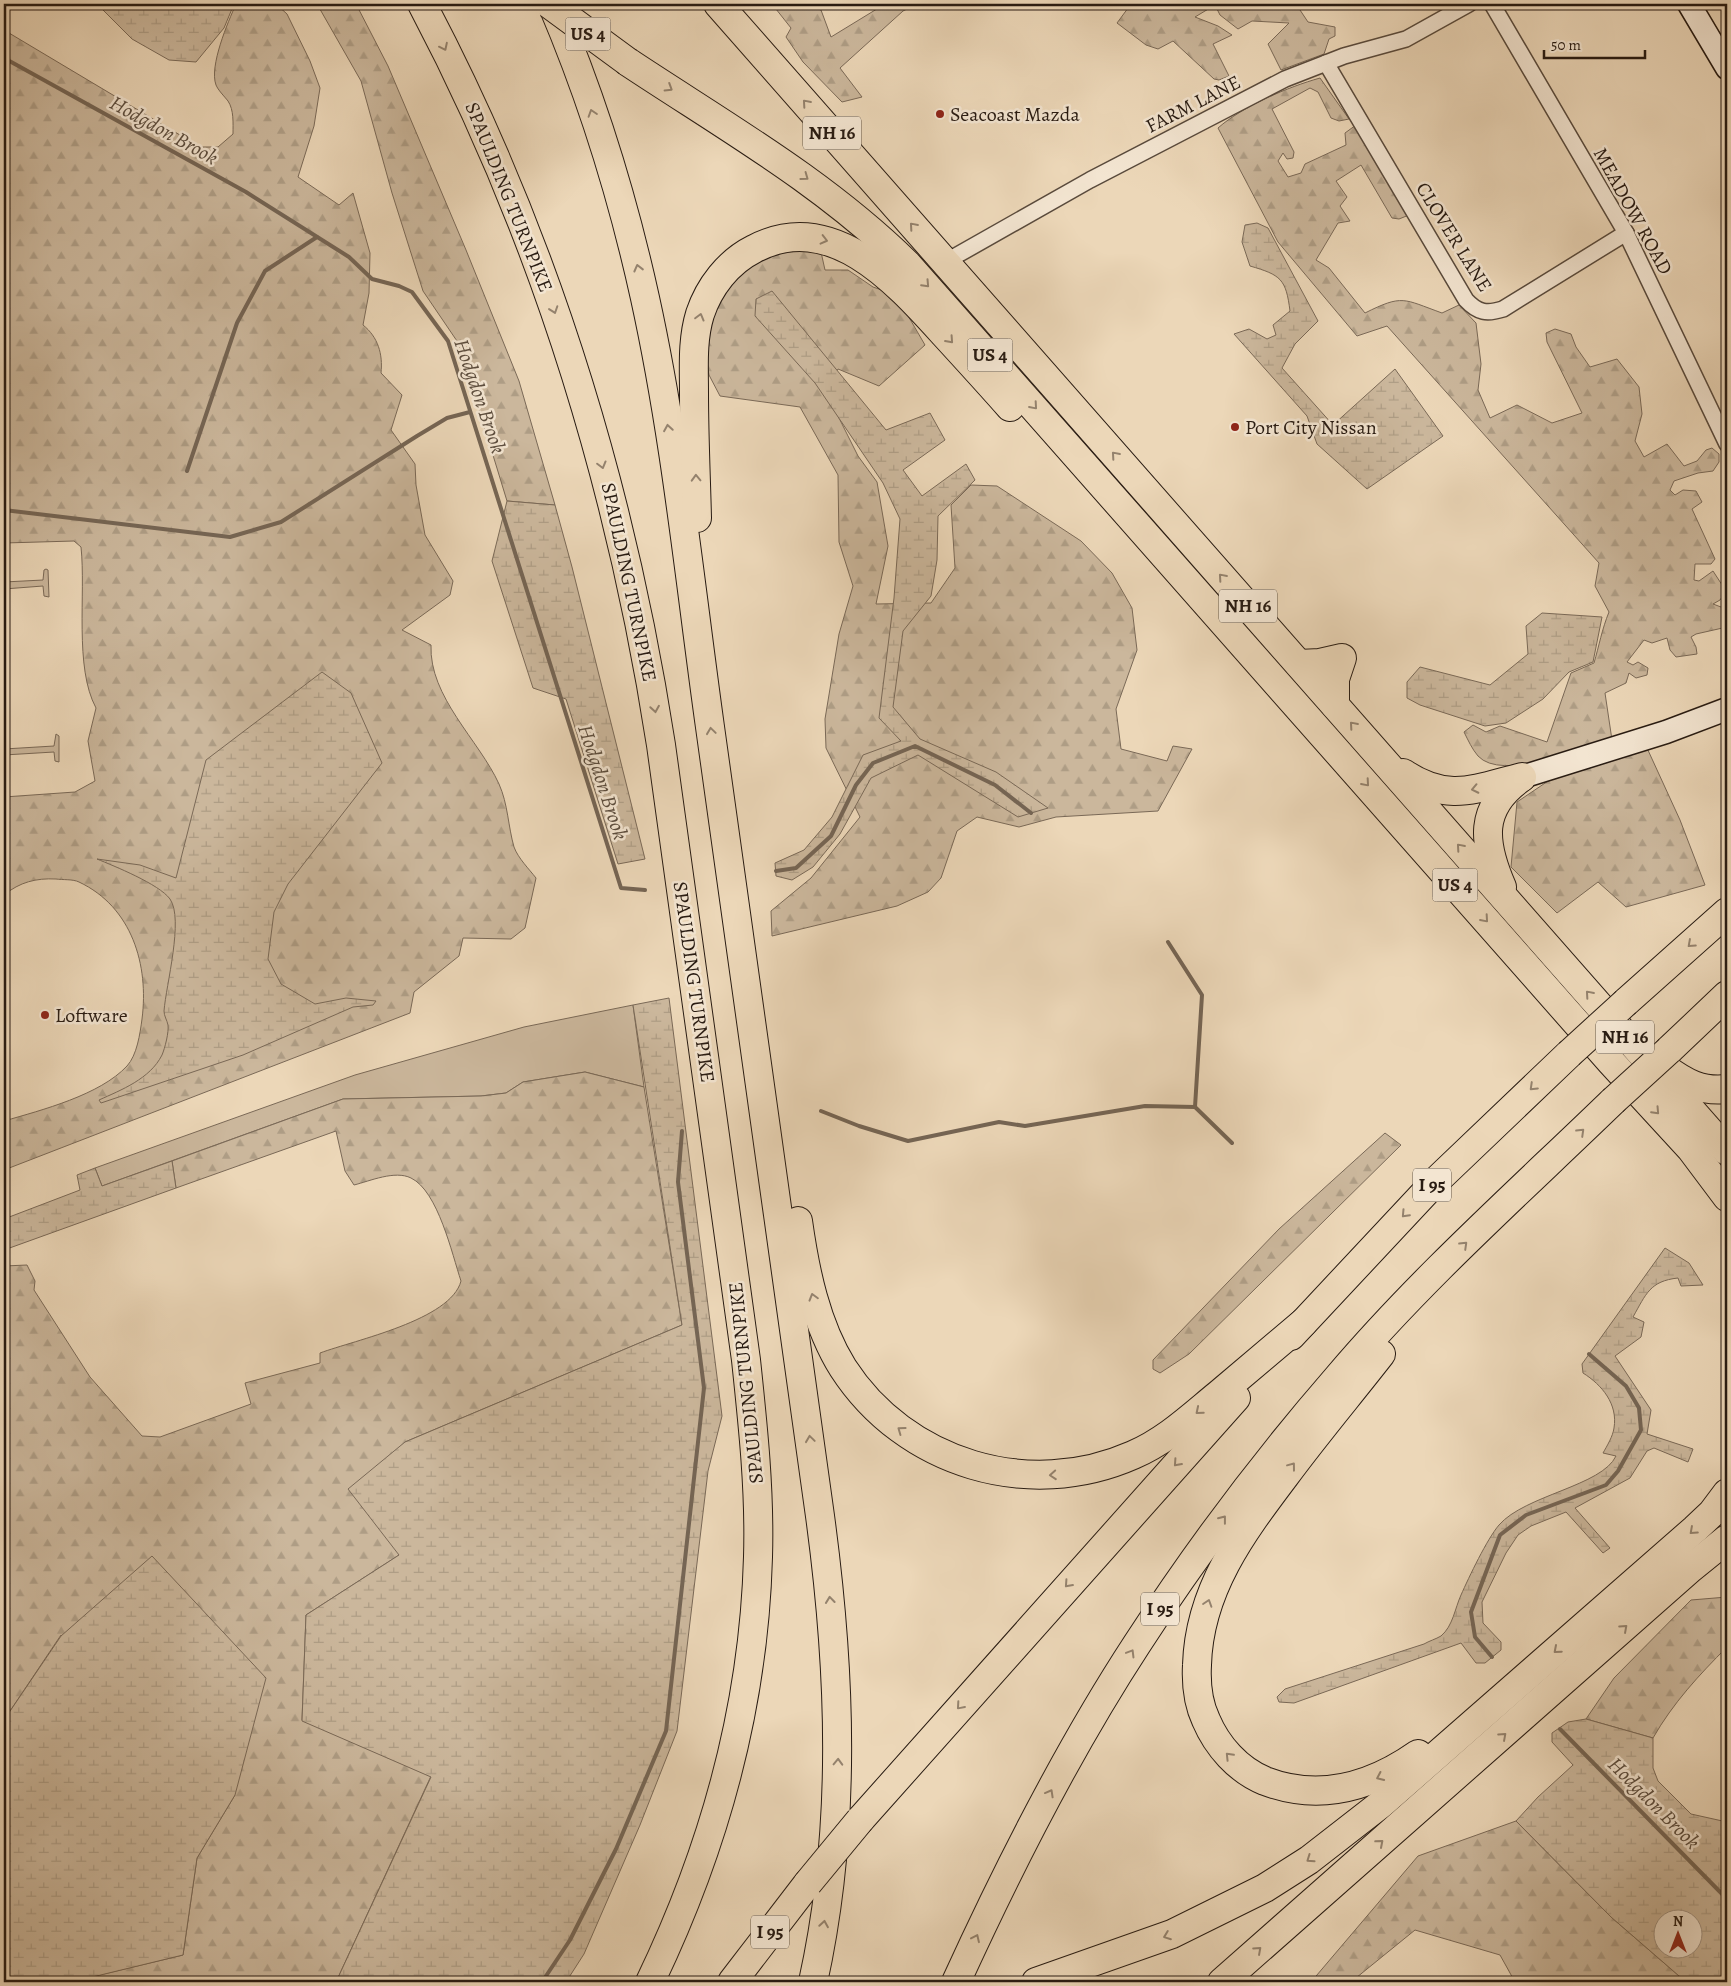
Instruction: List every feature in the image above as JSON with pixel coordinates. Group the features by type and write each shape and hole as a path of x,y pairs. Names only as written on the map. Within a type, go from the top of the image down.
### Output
{"highway":[{"name":"SPAULDING TURNPIKE","path":"422,4 485,135 538,264 586,407 624,550 645,647 661,744 748,1377 756,1458 758,1557 751,1655 733,1752 706,1848 690,1894 650,1982"},
{"name":"US 4","path":"551,4 628,62 794,169 834,199 896,253 957,318 1611,1062 1691,1149 1727,1197"},
{"path":"551,4 575,60 606,155 645,297 669,435 818,1498 835,1653 838,1750 836,1810 827,1907 813,1982"},
{"name":"NH 16","path":"718,4 1727,1151"},
{"path":"699,650 694,358 700,315 705,300 718,280 733,262 746,252 775,240 807,237 822,239 852,251 879,269 907,295 1039,439 1299,707"},
{"path":"1299,664 1320,663 1342,658 1335,679 1335,705"},
{"path":"1383,759 1414,780 1444,792 1472,790 1522,777"},
{"path":"1511,905 1490,856 1487,836 1488,820 1493,806 1502,793 1522,777"},
{"path":"717,779 754,946 802,1250 810,1283 824,1332 833,1350 854,1384 882,1414 902,1431 931,1449 988,1470 1037,1475 1093,1469 1133,1455 1173,1432 1303,1323"},
{"name":"I 95","path":"732,1982 808,1882 860,1820 1303,1323 1436,1181 1569,1054 1727,912"},
{"name":"I 95","path":"956,1982 1018,1851 1072,1753 1136,1645 1218,1525 1339,1375 1429,1279 1613,1101 1727,996"},
{"path":"1669,1050 1727,1011"},
{"path":"1632,1045 1683,1081 1708,1090 1727,1089"},
{"path":"1429,1279 1386,1348 1284,1477 1248,1526 1224,1565 1208,1602 1198,1640 1196,1677 1199,1697 1210,1732 1220,1746 1246,1770 1280,1786 1320,1792 1354,1787 1392,1771 1495,1704"},
{"path":"1037,1982 1172,1934 1265,1888 1309,1860 1351,1828 1695,1530 1712,1513 1727,1493"},
{"path":"1222,1982 1691,1568 1727,1539"}],"street":[{"name":"FARM LANE","path":"946,262 1099,176 1285,79 1326,63 1406,39 1469,4"},
{"name":"MEADOW ROAD","path":"1492,4 1626,234 1727,444"},
{"path":"1689,4 1727,68"},
{"name":"CLOVER LANE","path":"1326,63 1466,300 1474,309 1484,313 1503,309 1626,234"},
{"path":"1522,777 1666,732 1727,709"}],"green space":[{"path":"97,4 234,4 224,28 196,62 169,60 132,39"},
{"path":"236,4 276,4 287,14 310,61 320,88 314,126 298,177 339,205 353,193 370,253 369,293 363,325 376,340 381,359 381,373 402,395 391,430 415,464 416,485 425,535 453,581 450,595 402,630 431,645 433,664 446,700 499,784 514,847 536,878 525,928 511,939 463,938 459,956 414,992 410,1013 4,1170 4,1121 35,1112 86,1093 116,1076 127,1066 136,1050 139,1038 143,978 133,940 124,922 112,906 97,893 79,882 49,879 35,880 22,884 4,895 4,797 75,792 95,781 88,741 96,708 89,691 83,651 81,547 74,541 4,543 4,30 200,147 218,147 233,134 231,108 216,85 215,67 220,44"},
{"path":"317,4 356,4 388,66 519,381 555,505 507,501 459,344 423,291 392,193 361,81"},
{"path":"772,4 801,4 821,10 831,37 885,4 917,4 903,11 840,68 862,97 842,102 803,62 786,37 791,28"},
{"path":"1131,4 1296,4 1308,22 1335,27 1335,36 1329,39 1324,54 1281,70 1268,44 1289,23 1252,21 1238,29 1220,15 1215,5 1195,17 1218,26 1232,35 1213,44 1229,76 1219,80 1214,79 1173,41 1158,49 1146,45 1117,23"},
{"path":"1320,78 1349,119 1339,121 1331,118 1318,92 1310,88 1272,109 1294,152 1293,158 1287,159 1283,153 1278,161 1288,177 1301,173 1305,164 1346,145 1345,133 1356,125 1409,215 1399,219 1392,218 1361,165 1336,181 1347,197 1340,206 1350,221 1338,223 1316,260 1329,268 1365,313 1396,301 1411,302 1442,313 1459,305 1476,323 1481,364 1478,390 1490,418 1517,405 1552,423 1582,413 1547,342 1546,333 1555,329 1571,334 1576,347 1590,367 1617,359 1639,387 1642,414 1635,441 1644,457 1667,444 1684,466 1697,461 1706,450 1712,448 1719,454 1719,462 1713,471 1698,473 1674,481 1670,490 1675,495 1683,490 1696,491 1702,502 1692,509 1715,559 1711,564 1695,564 1694,580 1699,581 1713,571 1726,591 1720,600 1713,604 1721,607 1727,604 1727,627 1696,634 1691,637 1697,654 1676,657 1670,650 1667,638 1652,643 1644,640 1627,662 1633,665 1638,662 1648,668 1647,675 1636,678 1629,673 1626,683 1605,693 1612,740 1543,761 1505,766 1489,763 1478,756 1464,732 1473,725 1486,732 1500,726 1547,742 1571,673 1594,663 1609,612 1595,586 1599,563 1387,326 1357,336 1278,242 1218,128 1240,112 1266,98"},
{"path":"1257,223 1268,228 1318,321 1295,344 1282,368 1333,425 1395,369 1443,436 1367,489 1317,444 1307,416 1234,334 1249,329 1267,339 1276,335 1273,325 1290,311 1284,285 1280,280 1269,272 1250,266 1242,242 1245,225"},
{"path":"789,249 821,252 825,270 848,270 873,287 896,295 925,345 879,386 838,369 825,390 858,456 877,482 888,546 876,604 931,603 955,568 951,505 971,485 997,486 1081,541 1112,573 1132,608 1137,650 1116,709 1121,749 1167,761 1173,746 1192,749 1158,811 1056,817 1019,827 977,817 957,831 941,878 928,892 897,906 772,936 771,911 811,878 860,817 826,748 825,719 839,634 853,586 839,542 838,475 800,407 720,396 709,375 705,350 712,304 744,266"},
{"path":"772,291 886,430 930,413 945,440 903,470 922,496 966,464 975,480 938,516 937,560 931,596 903,631 893,707 920,739 996,772 1048,808 1018,817 918,755 871,778 840,834 813,867 792,880 776,876 775,863 804,850 832,817 863,755 901,741 879,718 894,598 900,519 883,483 815,383 755,316 756,299"},
{"path":"507,501 555,505 645,859 618,864 566,699 533,688 492,561"},
{"path":"44,570 48,570 49,597 44,596 43,586 4,589 4,582 43,580"},
{"path":"1542,613 1602,617 1593,662 1569,672 1543,699 1506,723 1485,726 1420,705 1407,698 1407,682 1420,667 1490,685 1528,654 1526,626"},
{"path":"322,672 351,693 382,763 288,884 274,912 268,959 281,984 315,1004 346,998 376,1001 373,1005 353,1007 243,1055 101,1103 99,1100 143,1077 162,1055 168,1032 164,1011 173,953 175,921 174,908 170,899 164,893 136,876 97,859 140,865 176,878 206,760"},
{"path":"56,734 59,736 59,762 55,761 54,752 4,755 4,749 54,746"},
{"path":"1647,748 1680,820 1705,885 1626,907 1598,882 1557,913 1511,867 1517,802 1560,773"},
{"path":"669,998 722,1416 708,1471 677,1731 640,1825 584,1954 566,1982 336,1982 431,1777 302,1721 306,1615 399,1555 348,1489 405,1442 682,1325 633,1005"},
{"path":"633,1005 644,1087 585,1072 523,1082 506,1093 481,1096 343,1099 102,1186 95,1168 355,1075 524,1027"},
{"path":"585,1072 644,1087 682,1325 405,1442 399,1555 306,1615 302,1720 431,1776 336,1982 88,1982 91,1977 183,1955 197,1858 235,1795 61,1635 4,1720 4,1266 27,1265 35,1281 34,1290 90,1377 142,1436 160,1437 251,1404 245,1383 320,1363 320,1353 400,1327 421,1317 440,1307 454,1295 461,1281 443,1224 429,1196 421,1185 411,1178 398,1175 382,1177 354,1185 345,1171 336,1131 176,1188 172,1161 343,1099 481,1096 506,1093 523,1082"},
{"path":"1385,1133 1401,1145 1189,1354 1160,1373 1153,1369 1153,1360 1279,1229"},
{"path":"172,1161 176,1188 4,1250 4,1219 80,1190 77,1175 95,1168 102,1186"},
{"path":"1665,1248 1689,1263 1703,1285 1681,1286 1678,1278 1661,1282 1650,1290 1633,1317 1644,1322 1641,1337 1615,1356 1651,1410 1647,1434 1693,1449 1688,1462 1654,1448 1647,1451 1630,1478 1575,1508 1610,1548 1603,1553 1566,1512 1531,1526 1518,1535 1506,1553 1482,1602 1483,1623 1501,1642 1501,1650 1485,1663 1476,1663 1461,1643 1294,1703 1279,1702 1277,1697 1285,1689 1424,1644 1441,1636 1451,1622 1461,1595 1479,1558 1499,1525 1526,1506 1580,1483 1608,1466 1616,1456 1603,1453 1613,1431 1614,1411 1602,1389 1583,1373 1582,1364"},
{"path":"152,1556 266,1678 235,1795 197,1858 183,1955 77,1982 4,1982 4,1720 61,1636"},
{"path":"1727,1597 1727,1647 1687,1690 1653,1738 1586,1719 1614,1678 1691,1600"},
{"path":"1586,1719 1653,1738 1653,1768 1658,1781 1691,1814 1727,1822 1727,1982 1686,1982 1658,1958 1704,1958 1704,1908 1654,1908 1654,1954 1611,1917 1516,1821 1538,1797 1573,1765 1552,1742 1552,1733 1568,1722"},
{"path":"1516,1821 1611,1917 1654,1954 1654,1958 1658,1958 1686,1982 1515,1982 1500,1955 1415,1930 1351,1982 1311,1982 1418,1856"}],"waterway":[{"name":"Hodgdon Brook","path":"4,58 246,192 349,257 372,279 399,286 412,292 448,341 621,888 645,890"},
{"path":"187,471 237,323 265,271 317,237"},
{"path":"4,510 230,537 281,522 447,418 470,412"},
{"name":"Hodgdon Brook","path":"776,871 796,868 831,836 856,785 873,763 915,746 995,785 1031,813"},
{"name":"Hodgdon Brook","path":"1168,942 1202,995 1195,1107 1232,1143"},
{"path":"821,1111 859,1126 908,1141 999,1122 1025,1126 1145,1106 1195,1107"},
{"path":"542,1982 570,1940 616,1849 666,1731 704,1388 678,1182 682,1131"},
{"name":"Hodgdon Brook","path":"1492,1657 1475,1637 1471,1612 1500,1535 1526,1515 1606,1485 1618,1471 1641,1430 1639,1408 1626,1386 1589,1354"},
{"name":"Hodgdon Brook","path":"1560,1729 1727,1899"}],"place":[{"name":"Seacoast Mazda","path":"940,114"},
{"name":"Port City Nissan","path":"1235,427"},
{"name":"Loftware","path":"45,1015"}]}
